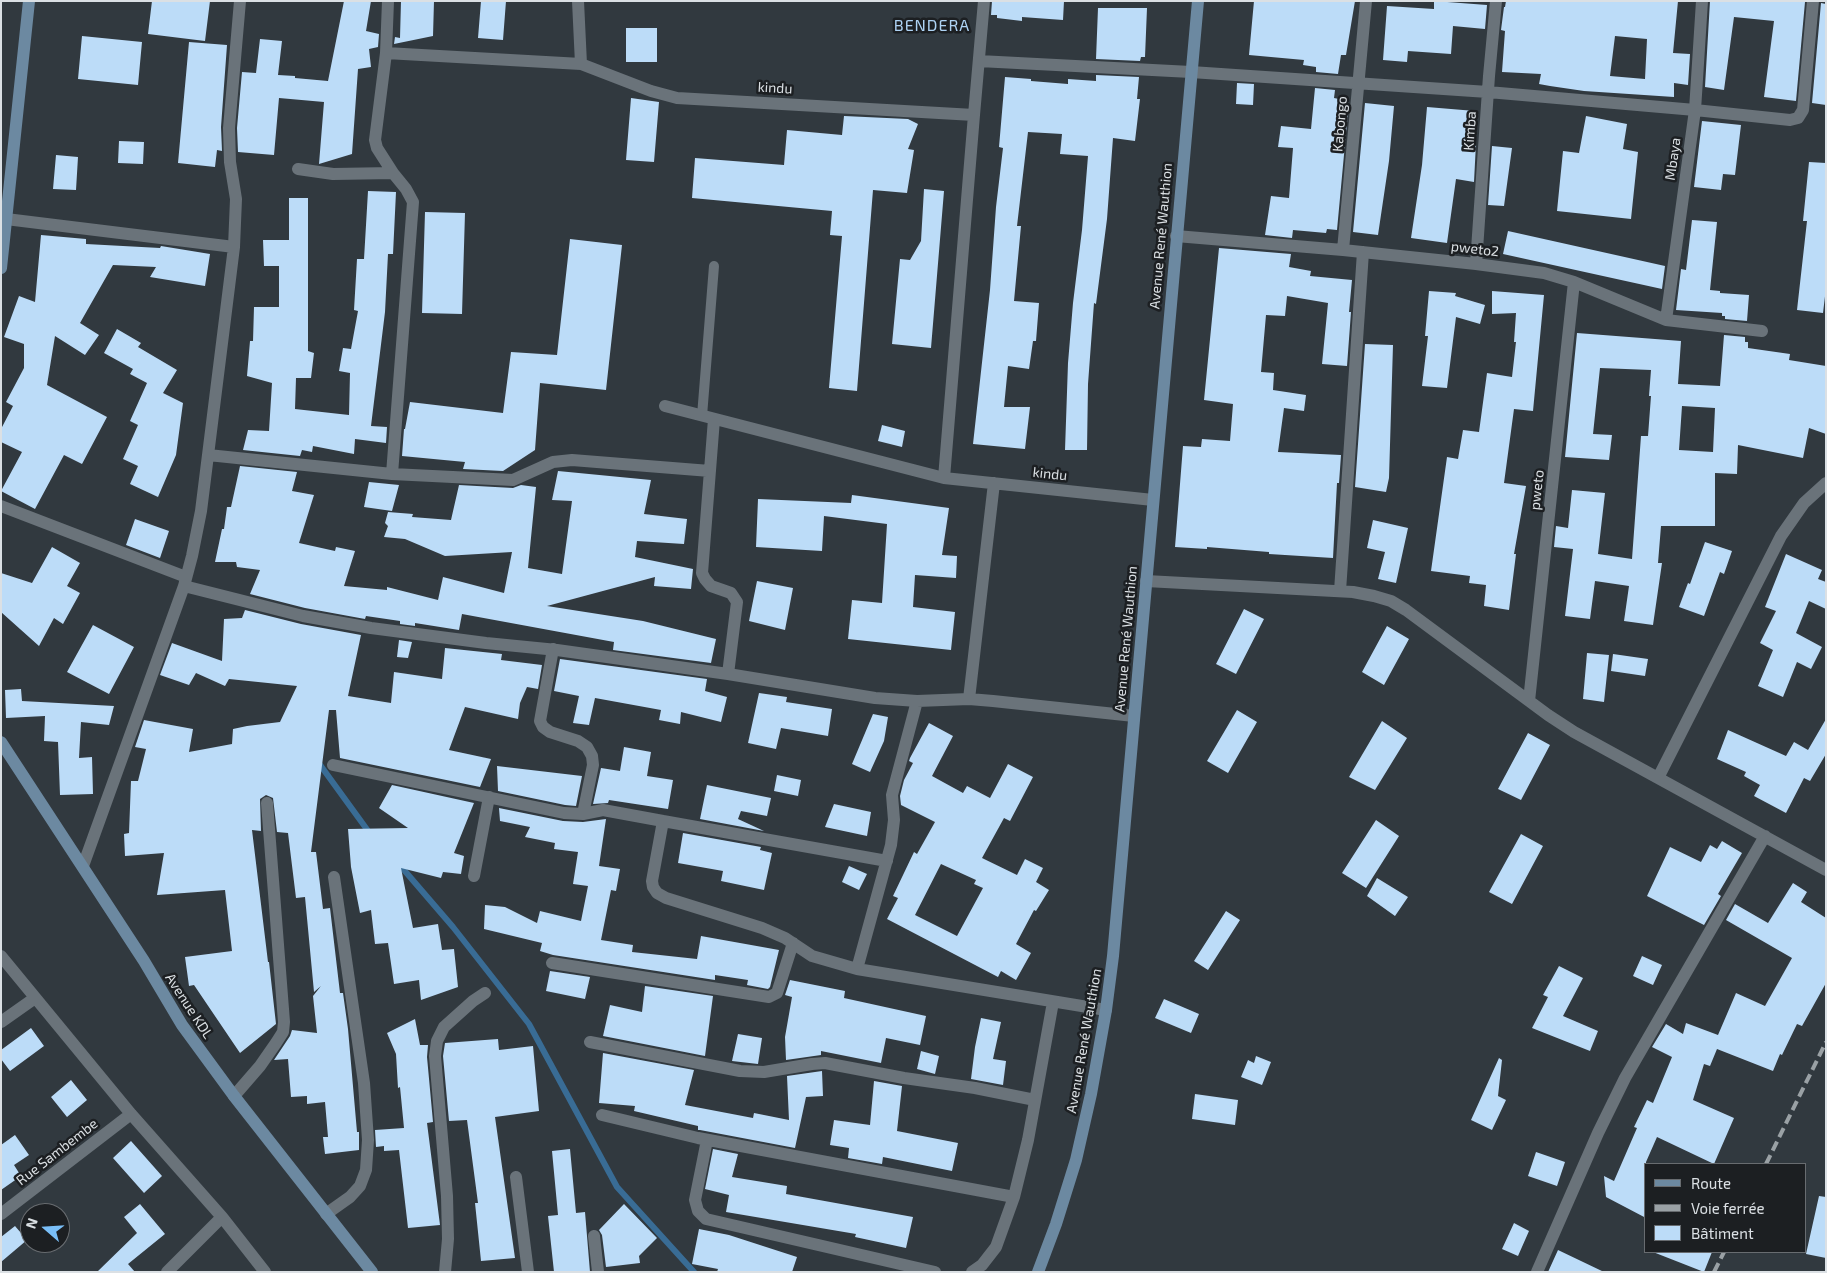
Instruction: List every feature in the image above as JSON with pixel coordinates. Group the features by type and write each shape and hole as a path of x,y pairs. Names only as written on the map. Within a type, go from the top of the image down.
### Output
{"street":[{"path":"1,268 29,1"},
{"path":"83,866 185,581 201,511 234,247 236,199 230,162 229,128 240,1"},
{"path":"388,1 386,53 375,140 393,173 406,189 413,202 392,474"},
{"path":"578,1 581,64"},
{"path":"944,478 984,1"},
{"name":"Avenue René Wauthion","path":"1038,1272 1076,1160 1106,1010 1113,956 1198,1"},
{"name":"Kabongo","path":"1343,250 1366,1"},
{"name":"Kimba","path":"1476,264 1496,1"},
{"name":"Mbaya","path":"1666,320 1695,110 1702,1"},
{"path":"979,61 1191,72 1488,92 1790,120 1798,118 1803,110 1813,1"},
{"name":"kindu","path":"386,53 581,64 651,92 677,98 974,114"},
{"path":"298,169 332,174 393,173"},
{"path":"6,219 234,247"},
{"name":"pweto2","path":"1176,236 1363,252 1544,273 1574,282 1666,320 1762,331"},
{"path":"1340,592 1363,252"},
{"name":"pweto","path":"1529,701 1574,282"},
{"name":"kindu","path":"665,406 944,478 1153,500"},
{"path":"708,418 710,471 702,573 704,579 711,586 731,593 737,602 728,674"},
{"path":"208,455 392,474 513,480 552,462 572,460 710,471"},
{"path":"969,699 994,483"},
{"path":"1658,778 1781,536 1804,503 1826,483"},
{"path":"1,506 185,581 303,616 419,634 728,674 875,698 917,701 969,699 1134,716"},
{"path":"1146,581 1340,592 1374,596 1391,601 1574,732 1826,870"},
{"path":"553,650 540,721 543,727 550,732 578,741 587,747 592,756 593,765 583,814"},
{"path":"857,969 894,832 892,795 917,701"},
{"name":"Avenue KDL","path":"1,742 144,961 182,1025 234,1096 372,1272"},
{"path":"332,765 564,813 583,814 603,810 887,861"},
{"path":"474,876 490,797"},
{"path":"234,1096 260,1066 276,1043 282,1032 284,1022 267,803"},
{"path":"663,821 653,874 653,887 657,893 666,898 762,928 785,938 812,956 857,969 1106,1010"},
{"path":"1537,1272 1624,1078 1765,836"},
{"path":"326,1214 350,1197 360,1186 366,1170 368,1140 364,1083 334,876"},
{"path":"552,963 769,997 777,993 793,943"},
{"path":"1,956 131,1114 222,1217 265,1272"},
{"path":"445,1272 447,1254 447,1196 435,1056 437,1041 444,1027 473,1001 485,993"},
{"path":"1,1022 35,998"},
{"path":"972,1272 986,1262 996,1248 1014,1197 1035,1100 1052,1002"},
{"path":"590,1042 740,1071 764,1072 812,1064 825,1064 975,1088 1035,1100"},
{"name":"Rue Sambembe","path":"1,1214 131,1114"},
{"path":"602,1115 707,1140 1014,1197"},
{"path":"707,1140 695,1200 698,1211 706,1219 935,1272"},
{"path":"516,1178 528,1272"},
{"path":"167,1272 222,1217"},
{"path":"594,1236 598,1272"}],"lane":[{"path":"708,418 714,266"}],"building":[{"path":"152,1 210,1 205,41 148,34"},
{"path":"344,1 371,1 366,31 379,34 378,47 369,49 371,67 358,69 352,154 319,164 324,102 279,98 274,155 238,152 237,128 242,72 256,73 260,39 282,41 278,75 328,81"},
{"path":"401,1 434,1 433,36 394,44 395,37 400,38"},
{"path":"481,1 506,1 503,40 478,38"},
{"path":"992,1 1064,1 1063,20 1022,17 1022,21 997,18 997,15 991,15"},
{"path":"1254,1 1355,1 1346,55 1341,55 1338,74 1316,72 1316,67 1303,65 1304,60 1249,55"},
{"path":"1434,1 1487,5 1485,29 1453,26 1451,54 1408,51 1407,62 1383,60 1387,6 1434,9"},
{"path":"1506,1 1678,1 1673,53 1690,54 1688,85 1674,83 1674,97 1584,91 1539,84 1541,74 1502,72 1505,31 1501,30","holes":["1615,36 1647,39 1645,79 1610,76"]},
{"path":"1710,1 1805,2 1796,101 1764,97 1774,21 1734,17 1724,90 1705,87"},
{"path":"1821,3 1826,4 1826,105 1812,103"},
{"path":"1098,8 1147,8 1145,57 1141,57 1140,61 1096,59"},
{"path":"626,28 657,28 657,62 626,62"},
{"path":"82,36 142,42 138,85 78,79"},
{"path":"189,42 227,45 221,127 222,151 217,150 215,167 178,163"},
{"path":"1096,75 1139,77 1137,99 1140,99 1135,141 1113,138 1107,219 1096,304 1094,303 1088,384 1087,450 1065,450 1068,363 1088,156 1060,154 1062,134 1028,132 1017,226 1021,226 1014,301 1039,303 1036,341 1033,341 1029,369 1008,366 1004,407 1030,407 1025,449 973,444 1003,148 999,147 1005,77 1068,84 1068,79 1096,81"},
{"path":"1237,83 1254,84 1253,105 1236,104"},
{"path":"1315,88 1335,90 1334,98 1349,101 1337,230 1327,229 1326,233 1293,230 1292,238 1265,235 1271,196 1289,198 1293,148 1278,147 1281,126 1311,129"},
{"path":"631,98 659,102 654,162 626,160"},
{"path":"1365,103 1394,106 1389,161 1378,235 1353,232"},
{"path":"1427,107 1475,111 1472,143 1476,143 1474,182 1456,179 1447,243 1411,238 1422,165"},
{"path":"844,116 908,119 918,124 908,149 914,150 907,193 873,190 857,391 829,388 842,236 830,235 832,211 692,198 695,158 784,165 787,130 842,135"},
{"path":"1586,116 1627,124 1623,149 1638,152 1631,219 1557,211 1563,151 1579,153"},
{"path":"1702,121 1741,125 1735,175 1723,174 1721,190 1694,187"},
{"path":"119,141 144,142 143,164 118,163"},
{"path":"1492,146 1512,148 1504,206 1488,205"},
{"path":"56,155 78,157 76,190 53,189"},
{"path":"1809,162 1826,163 1826,288 1823,313 1797,310 1807,221 1803,221"},
{"path":"924,189 944,191 931,348 892,344 900,259 910,260 921,241"},
{"path":"368,191 396,192 393,254 388,254 385,312 371,426 387,427 386,443 355,439 354,454 313,446 312,452 302,450 300,456 243,450 248,430 269,431 272,383 247,376 250,341 253,341 254,307 279,307 279,266 264,266 263,240 289,240 289,198 308,198 308,351 314,353 311,378 296,378 295,409 349,415 350,373 339,371 343,348 351,349 358,311 354,310 357,259 364,259"},
{"path":"425,212 465,213 462,314 422,313"},
{"path":"1692,220 1717,222 1710,290 1720,291 1720,293 1749,295 1747,321 1725,319 1722,313 1676,310 1681,269 1686,270"},
{"path":"1508,231 1665,266 1662,289 1503,254"},
{"path":"41,235 86,239 86,244 160,248 161,246 210,254 205,286 150,277 156,267 113,265 80,323 99,335 85,355 55,336 47,385 107,417 82,464 64,455 35,509 1,491 22,452 1,442 1,429 13,406 6,402 24,368 24,344 4,337 19,296 35,302"},
{"path":"570,239 622,245 606,390 540,383 535,450 503,471 463,469 465,462 402,456 404,429 410,402 503,413 511,352 557,355"},
{"path":"1219,248 1291,254 1289,267 1311,271 1310,276 1352,280 1347,366 1322,364 1328,303 1287,296 1285,316 1266,315 1261,372 1274,373 1273,390 1306,395 1304,411 1284,408 1278,452 1341,455 1339,483 1337,483 1333,558 1269,554 1269,552 1207,547 1207,549 1175,547 1183,446 1201,447 1202,439 1230,441 1233,404 1204,400"},
{"path":"1429,291 1456,293 1455,296 1485,305 1480,324 1456,317 1447,388 1422,386 1428,336 1425,336"},
{"path":"1492,291 1544,295 1533,411 1514,409 1504,483 1526,486 1514,554 1516,554 1509,610 1484,606 1486,585 1469,583 1470,576 1431,571 1447,457 1458,459 1463,430 1479,432 1487,373 1512,377 1516,342 1514,342 1516,313 1492,314"},
{"path":"117,329 141,343 138,347 177,370 163,393 183,403 176,455 158,497 130,484 138,466 123,459 138,425 130,421 147,383 130,374 133,369 104,353"},
{"path":"1577,333 1681,341 1678,384 1720,386 1724,335 1745,337 1745,342 1748,342 1748,348 1790,354 1789,360 1826,366 1826,434 1809,428 1803,458 1738,445 1737,474 1715,473 1715,526 1661,526 1658,563 1662,563 1653,625 1624,621 1629,586 1595,581 1590,619 1565,616 1573,549 1554,547 1556,526 1568,528 1572,490 1605,493 1598,554 1632,559 1641,436 1648,436 1651,370 1600,368 1593,434 1612,435 1609,460 1565,457","holes":["1682,406 1715,408 1713,452 1679,450"]},
{"path":"1365,344 1393,345 1389,478 1386,492 1355,487"},
{"path":"882,425 905,431 902,447 878,441"},
{"path":"240,466 297,472 292,491 314,495 299,543 335,551 336,547 355,551 344,586 387,590 387,587 438,600 443,577 504,593 512,552 445,556 405,539 384,537 388,526 385,523 388,512 413,514 412,517 451,520 459,485 513,488 521,485 536,487 528,568 562,574 572,501 552,500 558,471 651,480 644,514 687,519 684,544 637,541 635,557 693,569 691,589 654,586 655,577 547,606 643,621 716,639 711,663 613,650 614,642 462,614 459,630 415,623 415,626 400,624 400,621 366,616 365,619 305,608 250,594 260,570 237,567 236,562 215,562 222,529 224,529 227,507 231,507"},
{"path":"369,482 399,485 392,511 364,507"},
{"path":"852,495 949,508 942,555 957,556 956,578 915,575 913,607 955,612 951,650 848,639 852,600 882,603 887,524 824,516 822,551 756,547 758,499 851,503"},
{"path":"135,519 169,531 160,558 126,545"},
{"path":"1373,520 1408,528 1396,583 1378,579 1385,552 1367,548"},
{"path":"1705,542 1732,551 1724,574 1720,572 1704,616 1679,607 1688,583 1690,584"},
{"path":"52,547 80,563 67,586 80,593 63,624 54,618 39,646 1,612 1,573 32,583"},
{"path":"1786,554 1822,570 1818,579 1826,582 1826,609 1809,601 1796,633 1822,647 1811,669 1797,662 1783,697 1758,686 1773,650 1760,643 1776,611 1765,607"},
{"path":"757,581 793,588 785,630 749,621"},
{"path":"1244,609 1264,619 1236,674 1216,664"},
{"path":"245,610 301,624 361,635 348,696 391,703 394,672 442,679 445,648 502,654 501,660 542,665 538,689 527,687 520,703 518,719 465,707 449,750 491,759 480,787 340,758 336,710 329,710 311,852 316,852 323,909 330,908 340,993 343,993 348,1029 357,1132 359,1132 359,1150 325,1154 323,1137 328,1137 325,1102 307,1104 307,1096 291,1097 288,1059 274,1060 292,1030 317,1033 313,996 321,986 314,992 305,897 296,898 288,833 277,832 273,798 266,795 260,799 261,831 252,830 276,1024 240,1053 194,985 189,986 185,957 232,951 225,890 157,895 164,853 125,856 124,834 129,833 131,781 138,781 146,749 135,747 144,720 193,729 189,752 232,744 233,729 280,722 297,686 229,679 225,686 196,673 189,685 160,675 172,643 222,661 224,619 242,618"},
{"path":"93,625 134,647 109,694 67,672"},
{"path":"1387,626 1409,639 1384,685 1362,672"},
{"path":"399,640 412,642 408,658 397,657"},
{"path":"1587,653 1609,655 1604,702 1583,699"},
{"path":"1613,654 1648,659 1645,676 1611,671"},
{"path":"560,659 707,679 705,691 727,697 721,722 681,712 680,724 659,720 661,710 595,698 589,725 573,723 579,696 554,691"},
{"path":"21,689 22,701 114,706 109,725 81,722 79,758 92,757 93,794 60,795 58,742 44,741 45,716 6,718 5,690"},
{"path":"759,693 787,697 786,702 832,709 828,736 781,728 776,749 748,743"},
{"path":"1237,710 1257,722 1228,773 1207,761"},
{"path":"873,714 888,717 884,741 870,772 852,764"},
{"path":"1826,719 1826,754 1810,781 1804,778 1786,813 1754,796 1760,785 1744,776 1746,772 1717,759 1728,730 1786,756 1794,742 1808,750"},
{"path":"1382,721 1407,738 1375,790 1349,777"},
{"path":"929,723 953,736 932,776 963,793 967,786 990,798 1008,764 1033,777 1010,821 1004,818 982,858 1017,875 1025,859 1043,868 1036,882 1049,890 1036,911 1034,910 1016,944 1031,953 1016,980 1001,971 998,977 887,919 898,898 893,896 914,852 917,854 935,822 901,805 900,796 904,780 913,763 909,761","holes":["941,864 976,880 974,884 983,888 957,936 915,915"]},
{"path":"1528,733 1550,745 1521,800 1498,789"},
{"path":"624,747 651,752 647,776 673,780 668,809 609,800 608,803 593,804 601,768 620,771"},
{"path":"497,766 582,776 576,806 498,791"},
{"path":"777,775 801,780 798,796 774,791"},
{"path":"392,785 474,803 454,853 464,856 461,874 443,872 441,878 401,868 413,928 438,924 442,950 454,949 458,987 421,1000 419,980 394,984 388,943 375,944 371,910 360,913 351,867 348,829 408,828 379,808"},
{"path":"707,785 771,798 767,816 741,811 738,819 764,831 700,819"},
{"path":"834,804 871,812 867,836 825,827"},
{"path":"499,808 563,821 583,822 606,819 599,866 620,869 616,891 611,890 601,940 633,945 632,952 697,959 701,936 779,950 770,987 768,989 747,985 748,980 715,975 715,980 553,955 540,951 542,943 484,929 485,905 505,907 537,923 540,911 581,921 588,886 573,884 578,852 554,849 555,843 525,837 530,827 500,821"},
{"path":"1376,820 1399,836 1366,888 1342,873"},
{"path":"683,833 761,847 760,850 772,853 764,890 721,881 723,871 678,863"},
{"path":"1521,834 1543,846 1512,904 1489,892"},
{"path":"1722,841 1742,853 1718,894 1721,896 1704,925 1647,896 1670,847 1701,862 1710,845 1717,849"},
{"path":"849,866 867,874 859,890 842,882"},
{"path":"1377,878 1408,897 1395,916 1367,896"},
{"path":"1793,883 1807,892 1801,902 1826,918 1826,983 1802,1026 1797,1024 1773,1071 1717,1049 1710,1066 1704,1064 1693,1100 1734,1118 1714,1163 1657,1137 1646,1163 1644,1163 1644,1217 1606,1197 1604,1176 1614,1181 1637,1128 1634,1127 1647,1100 1653,1103 1672,1057 1652,1047 1666,1024 1683,1034 1686,1023 1718,1035 1736,993 1765,1006 1792,958 1726,920 1735,904 1768,923"},
{"path":"1226,911 1240,920 1208,970 1194,961"},
{"path":"1642,956 1662,965 1653,985 1633,976"},
{"path":"1559,966 1583,978 1563,1016 1598,1031 1590,1051 1532,1028 1548,997 1543,995"},
{"path":"550,971 590,977 585,999 546,991"},
{"path":"790,980 845,991 844,998 926,1016 920,1045 886,1038 881,1063 821,1051 821,1055 786,1060 785,1037 792,997 785,995"},
{"path":"645,986 713,996 705,1056 603,1036 610,1005 642,1012"},
{"path":"1164,999 1199,1014 1191,1033 1155,1018"},
{"path":"981,1018 1001,1022 993,1059 1006,1061 1003,1085 971,1079"},
{"path":"415,1019 420,1045 428,1045 427,1057 433,1122 427,1123 440,1225 408,1228 399,1150 384,1151 384,1146 376,1147 375,1130 404,1128 400,1087 398,1088 396,1054 387,1033"},
{"path":"31,1028 44,1046 10,1071 1,1059 1,1050"},
{"path":"738,1034 762,1038 758,1064 732,1061"},
{"path":"498,1039 499,1050 533,1046 539,1111 495,1117 515,1258 481,1261 475,1203 478,1203 467,1120 449,1121 443,1056 445,1043"},
{"path":"921,1051 939,1056 935,1074 917,1069"},
{"path":"603,1053 694,1070 685,1105 753,1118 754,1113 789,1120 787,1076 822,1071 823,1096 806,1097 795,1148 698,1130 698,1126 634,1111 635,1106 599,1103"},
{"path":"1256,1056 1271,1062 1262,1085 1241,1077 1248,1060 1254,1063"},
{"path":"1499,1058 1502,1060 1498,1096 1506,1100 1492,1130 1471,1120"},
{"path":"71,1080 87,1100 67,1117 51,1097"},
{"path":"874,1081 902,1086 897,1131 958,1143 952,1171 883,1157 882,1164 848,1158 849,1148 830,1145 834,1120 870,1125"},
{"path":"1195,1094 1238,1100 1235,1125 1192,1119"},
{"path":"15,1135 29,1155 14,1165 21,1176 1,1190 1,1145"},
{"path":"131,1141 162,1176 144,1193 113,1158"},
{"path":"570,1149 576,1213 585,1212 590,1272 554,1272 548,1216 558,1215 552,1151"},
{"path":"713,1149 738,1154 732,1177 787,1186 786,1194 913,1217 906,1248 855,1237 856,1234 726,1212 729,1195 705,1189"},
{"path":"1536,1152 1565,1162 1557,1186 1528,1176"},
{"path":"1819,1196 1826,1197 1826,1258 1806,1254"},
{"path":"140,1204 165,1234 128,1264 135,1272 97,1272 137,1233 124,1217"},
{"path":"624,1204 657,1238 639,1256 640,1263 606,1267 602,1235 599,1230"},
{"path":"1514,1223 1529,1231 1518,1256 1502,1249"},
{"path":"15,1226 20,1232 20,1246 1,1262 1,1237"},
{"path":"699,1229 729,1235 797,1257 792,1272 717,1272 718,1269 692,1264"},
{"path":"1558,1250 1604,1272 1548,1272"},
{"path":"1656,1253 1712,1253 1704,1272"}],"waterway":[{"path":"318,762 371,835"},
{"path":"400,861 404,870 453,927 529,1024 617,1187 694,1272"}],"railway":[{"path":"1766,1163 1826,1042"},
{"path":"1714,1272 1724,1253"}],"district":[{"name":"BENDERA","path":"932,26"}]}
